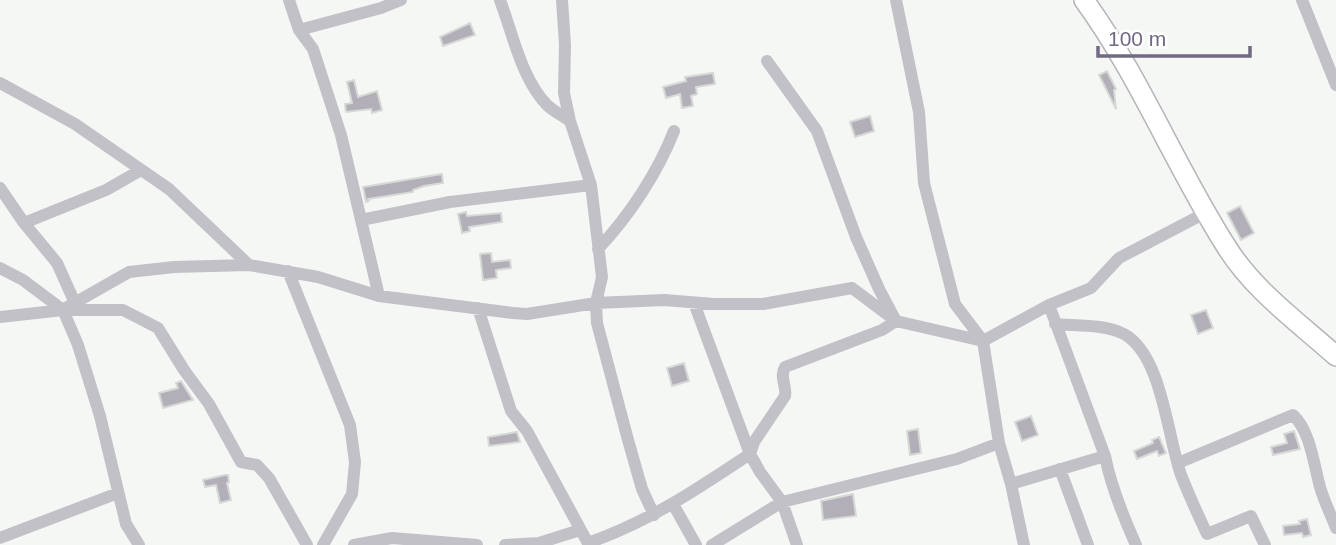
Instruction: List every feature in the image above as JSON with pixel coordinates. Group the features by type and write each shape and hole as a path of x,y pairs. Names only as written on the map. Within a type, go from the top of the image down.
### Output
{"highway":[{"path":"1084,0 1117,50 1225,246 1257,285 1336,356"}],"street":[{"path":"289,0 299,30 313,48 341,135 379,296"},
{"path":"299,30 401,0"},
{"path":"500,0 523,64 534,85 547,104 570,121"},
{"path":"562,0 564,93 570,121 591,185 602,276 596,303 597,323 642,489 654,514"},
{"path":"896,0 919,112 924,183 942,260 956,304 983,341 999,443 1024,545"},
{"path":"1302,0 1336,85"},
{"path":"767,61 817,131 856,237 896,321"},
{"path":"0,83 75,124 169,189 249,265"},
{"path":"598,249 622,224 667,149 674,131"},
{"path":"23,223 106,190 141,170"},
{"path":"361,220 450,202 591,185"},
{"path":"0,188 23,223 57,263 100,416 126,524 138,545"},
{"path":"69,306 129,272 174,267 249,265 318,277 379,296 527,314 596,303 664,300 763,304 852,288 896,321 983,341 1049,305 1091,288 1119,258 1207,212"},
{"path":"0,268 69,306"},
{"path":"288,271 350,425 355,462 352,494 323,545"},
{"path":"694,303 750,454 782,502 797,545"},
{"path":"1049,305 1105,456 1120,510 1136,545"},
{"path":"0,317 69,306 123,310 158,328 209,404 241,462 257,466 269,478 307,545"},
{"path":"478,309 511,411 527,431 589,544 627,529 673,505 750,454 754,442 785,396 787,389 782,376 785,368 883,330 896,321"},
{"path":"1055,324 1114,330 1130,338 1142,350 1153,372 1178,463 1207,534 1251,516 1265,545"},
{"path":"1178,463 1293,415 1312,449 1321,491 1336,528"},
{"path":"712,545 782,502 957,459 999,443"},
{"path":"1011,484 1105,456"},
{"path":"1060,469 1087,545"},
{"path":"2,540 118,493"},
{"path":"673,505 696,545"},
{"path":"505,545 539,543 580,530"},
{"path":"354,545 392,538 409,543 477,545"}],"building":[{"path":"470,23 475,35 443,46 440,37"},
{"path":"1107,71 1116,89 1116,109 1099,75"},
{"path":"713,73 715,84 696,87 697,94 691,96 693,106 682,108 680,94 666,98 663,87 686,81 685,77"},
{"path":"354,80 358,97 377,91 382,110 372,113 371,109 346,112 345,104 352,103 347,82"},
{"path":"870,116 874,131 855,137 850,122"},
{"path":"442,174 443,183 424,186 413,192 368,199 366,202 363,187"},
{"path":"1240,206 1254,233 1241,240 1227,213"},
{"path":"466,212 467,216 501,213 502,222 469,227 470,231 462,233 458,214"},
{"path":"491,253 492,262 510,260 511,268 496,270 497,278 483,280 480,254"},
{"path":"1206,310 1213,328 1198,334 1191,315"},
{"path":"684,363 689,381 672,386 667,368"},
{"path":"181,381 193,400 163,408 159,393 178,388 176,383"},
{"path":"1031,416 1038,435 1022,441 1015,422"},
{"path":"918,429 921,453 910,455 907,431"},
{"path":"1294,431 1300,449 1273,455 1271,447 1287,443 1284,434"},
{"path":"517,432 520,442 489,446 488,437"},
{"path":"1159,437 1166,453 1159,456 1157,451 1137,459 1134,451 1153,443 1152,440"},
{"path":"228,475 231,500 220,503 216,485 205,487 203,480"},
{"path":"853,494 856,516 823,520 821,501"},
{"path":"1307,519 1311,535 1284,535 1283,526 1300,524 1299,521"}]}
